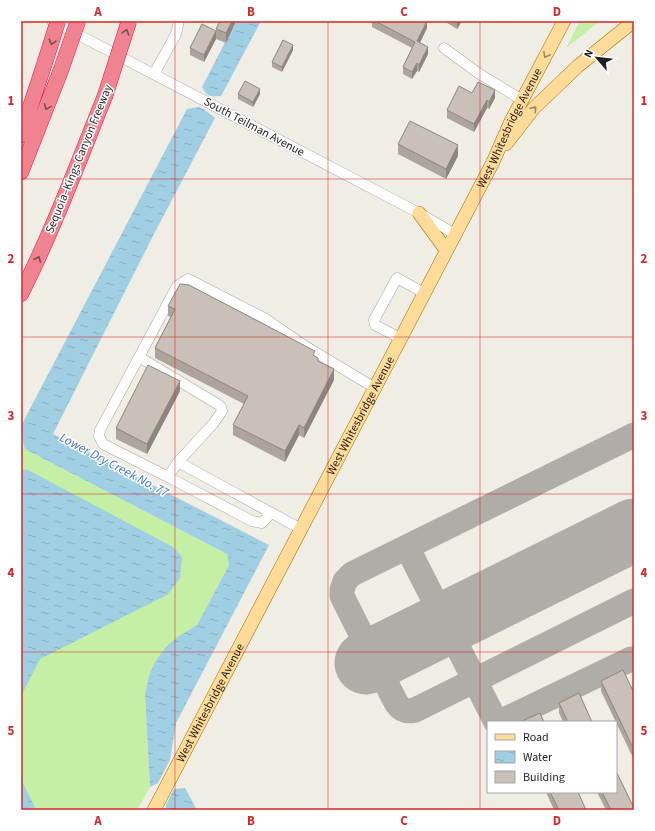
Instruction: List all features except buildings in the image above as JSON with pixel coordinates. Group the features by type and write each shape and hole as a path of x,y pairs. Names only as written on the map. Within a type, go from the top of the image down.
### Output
{"highway":[{"path":"21,135 46,62 58,21"},
{"path":"21,172 61,70 78,21"},
{"name":"Sequoia–Kings Canyon Freeway","path":"21,294 35,266 105,96 129,21"}],"main road":[{"name":"West Whitesbridge Avenue","path":"154,810 493,162 511,121 564,21"},
{"path":"493,162 534,108 578,66 634,21"},
{"path":"419,214 446,250"}],"street":[{"name":"South Teilman Avenue","path":"52,21 455,234"},
{"path":"154,74 176,34 180,21"},
{"path":"444,48 478,73 522,100"},
{"path":"400,338 375,325 374,320 397,278 424,293"},
{"path":"271,513 262,523 252,520 103,444 99,436 100,430 177,286 188,279 266,319 305,346 375,388"},
{"path":"139,357 219,405 222,411 213,424 178,462 168,476"},
{"path":"178,462 301,529"}],"green space":[{"path":"580,21 600,21 566,48"},
{"path":"21,436 25,449 227,554 229,565 197,625 179,636 149,676 145,694 150,787 137,810 21,810"}],"water":[{"path":"236,21 261,21 221,96 210,96 202,87"},
{"path":"199,107 215,118 154,234 53,434 269,545 176,723 170,760 158,783 150,787 145,694 149,676 156,660 167,646 179,636 197,625 229,565 227,554 25,449 21,436 21,426 187,109"},
{"path":"21,469 28,470 173,547 182,557 180,578 167,595 40,659 21,696"},
{"path":"21,779 36,810 21,810"},
{"path":"185,788 197,810 166,810 166,805 174,789"}],"taxiway":[{"path":"401,645 387,650 375,650 366,644 342,596 345,581 352,574 634,435"},
{"path":"407,547 495,721"},
{"path":"401,645 388,655 385,661 383,667 385,680 397,704 403,710 412,711 634,601"},
{"path":"502,721 631,659"}],"runway":[{"path":"366,663 634,530"}],"water label":[{"name":"Lower Dry Creek No. 77","path":"114,465"}]}
